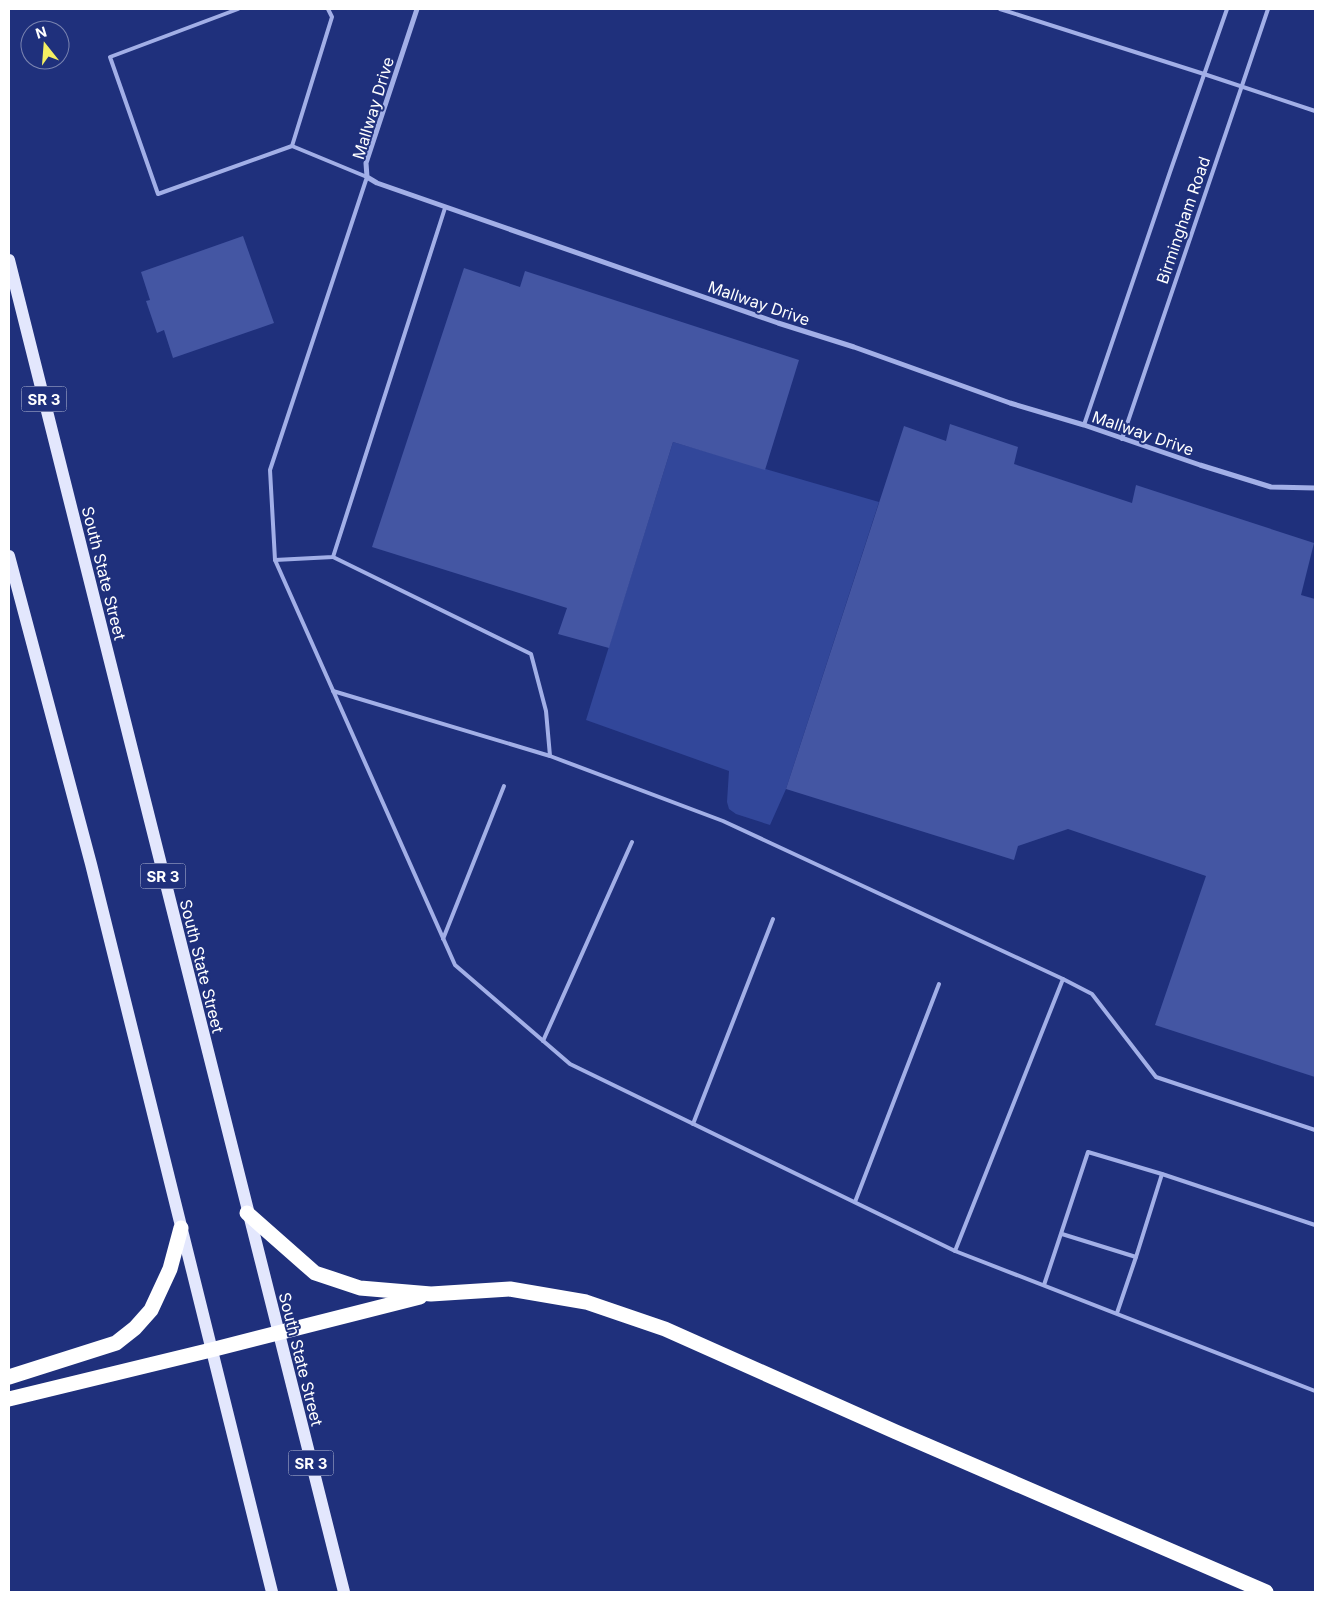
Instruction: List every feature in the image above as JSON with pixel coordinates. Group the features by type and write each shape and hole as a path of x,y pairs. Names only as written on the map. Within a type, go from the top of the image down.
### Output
{"highway":[{"path":"247,1213 315,1273 360,1288 431,1294 510,1289 586,1302 665,1329 896,1432 1266,1592"},
{"path":"9,1377 116,1343 134,1328 151,1310 155,1302 170,1269 181,1228"},
{"path":"9,1399 278,1334 431,1294"}],"main road":[{"name":"South State Street","path":"9,260 247,1213 344,1592"},
{"path":"9,556 91,864 272,1592"}],"street":[{"name":"Mallway Drive","path":"417,9 366,163 367,176 376,183 778,323 854,347 1010,404 1271,487 1315,488"}],"lane":[{"path":"238,9 110,56 158,194 292,146 367,176 270,470 275,560 455,965 570,1064 955,1251 1315,1391"},
{"path":"292,146 332,18 328,9"},
{"path":"1000,9 1315,111"},
{"name":"Birmingham Road","path":"1084,426 1227,9"},
{"name":"Birmingham Road","path":"1122,439 1268,9"},
{"path":"332,557 445,208"},
{"path":"275,560 332,557 531,654 546,712 550,756"},
{"path":"333,691 550,756 723,821 1092,994 1156,1077 1315,1130"},
{"path":"443,940 504,786"},
{"path":"544,1041 632,842"},
{"path":"693,1124 773,918"},
{"path":"955,1251 1063,979"},
{"path":"854,1202 939,984"},
{"path":"1044,1285 1088,1152 1162,1174 1315,1225"},
{"path":"1118,1313 1162,1174"},
{"path":"1062,1234 1136,1257"}],"shaded area":[{"path":"673,442 879,502 786,789 770,825 736,814 729,809 727,802 729,771 586,720"}],"building":[{"path":"243,236 274,323 173,358 164,330 157,333 146,301 150,300 141,272"},
{"path":"464,268 520,287 525,271 799,360 765,470 673,442 609,648 558,634 567,608 372,547"},
{"path":"950,424 1018,447 1014,464 1132,503 1136,485 1314,543 1301,595 1315,599 1315,1077 1155,1025 1206,876 1068,829 1018,846 1014,860 786,789 904,426 946,441"}]}
